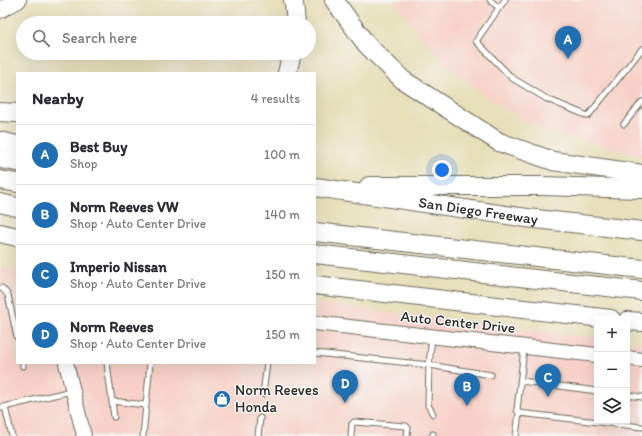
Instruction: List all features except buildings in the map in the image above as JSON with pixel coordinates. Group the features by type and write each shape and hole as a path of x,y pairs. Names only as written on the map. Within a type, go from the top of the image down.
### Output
{"highway":[{"path":"292,0 295,16"},
{"path":"334,0 366,44 403,80 499,142 553,161 642,174"},
{"path":"287,72 290,60"},
{"path":"0,112 16,113"},
{"path":"0,141 16,145"},
{"path":"0,159 16,162"},
{"path":"0,180 16,183"},
{"path":"316,186 542,186 642,189"},
{"name":"San Diego Freeway","path":"316,186 527,218 642,231"},
{"path":"0,203 16,207"},
{"path":"316,232 642,269"},
{"path":"316,254 642,291"},
{"path":"316,285 594,317"},
{"path":"630,321 642,322"}],"main road":[{"path":"0,10 18,0"}],"street":[{"name":"Auto Center Drive","path":"316,323 594,355"},
{"path":"630,358 642,360"},
{"path":"66,364 84,436"}],"lane":[{"path":"490,0 499,8"},
{"path":"505,0 476,40 512,78 547,99 588,116 642,49"},
{"path":"624,124 642,102"},
{"path":"0,288 2,288 8,295 16,332"},
{"path":"432,336 429,365 428,405 433,414"},
{"path":"516,436 519,413 517,410 525,346"},
{"path":"316,353 429,365 491,375"},
{"path":"107,364 114,417"},
{"path":"143,436 150,364"},
{"path":"263,394 267,364"},
{"path":"520,382 594,391"},
{"path":"12,436 3,407 72,390"},
{"path":"630,395 642,397"},
{"path":"112,401 145,405"},
{"path":"519,413 642,427"},
{"path":"258,436 260,418"},
{"path":"351,436 352,424 354,422 406,426 408,428 407,436"}],"shaded area":[{"path":"395,0 642,0 642,156 585,142 534,127 482,94 443,61 408,20"},
{"path":"0,267 16,269 16,364 316,364 316,303 594,338 594,424 630,424 630,342 642,343 642,436 0,436"}],"place":[{"name":"Best Buy","path":"568,59"},
{"name":"Imperio Nissan","path":"548,397"},
{"name":"Norm Reeves Honda","path":"222,399"},
{"name":"Norm Reeves","path":"345,403"},
{"name":"Norm Reeves VW","path":"467,406"}]}
